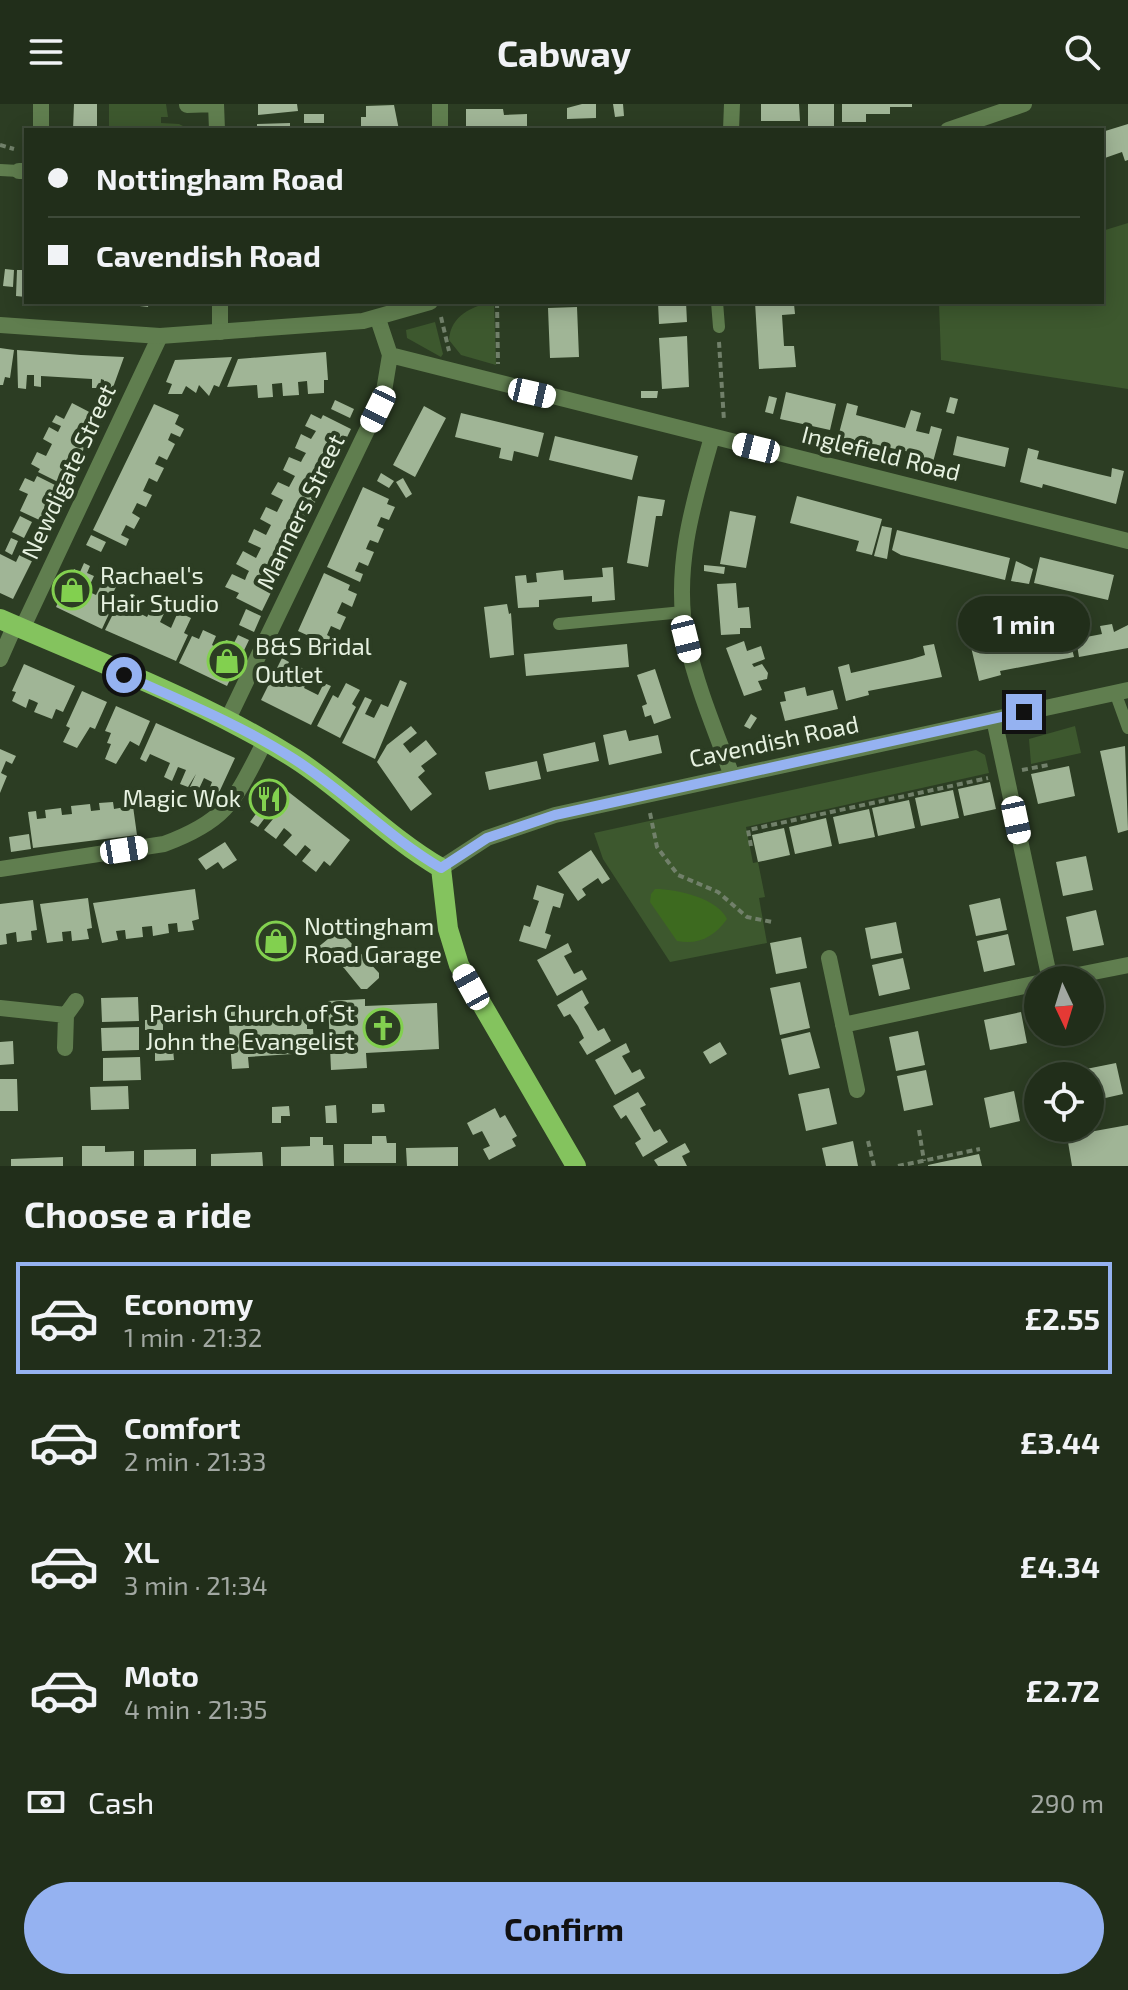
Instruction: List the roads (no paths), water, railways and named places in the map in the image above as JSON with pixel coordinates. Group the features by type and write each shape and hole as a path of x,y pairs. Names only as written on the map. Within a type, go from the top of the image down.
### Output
{"main road":[{"path":"12,624 265,741 322,779 386,833 441,868 448,929 459,965 576,1166"}],"street":[{"path":"41,104 41,128"},
{"path":"187,105 216,104 217,128"},
{"path":"440,104 440,128"},
{"path":"731,128 732,104"},
{"path":"954,128 1024,104"},
{"path":"220,304 220,332"},
{"path":"0,325 160,336 378,319 435,308"},
{"name":"Manners Street","path":"227,721 383,397 390,355 378,319"},
{"name":"Newdigate Street","path":"0,659 12,624 160,336"},
{"name":"Inglefield Road","path":"390,355 718,432 1128,541"},
{"path":"718,432 688,525 683,612 691,658 732,776"},
{"name":"Cavendish Road","path":"441,868 507,829 1121,691"},
{"path":"994,719 1048,966"},
{"path":"0,869 164,844 213,821 229,808 265,741"},
{"path":"829,958 857,1090"},
{"path":"1104,973 1127,970"},
{"path":"843,1025 1024,986"},
{"path":"0,1008 71,1008 65,1048"}],"lane":[{"path":"0,170 23,171"},
{"path":"717,304 719,327"},
{"path":"559,624 683,612"},
{"path":"1121,691 1128,728"}],"place":[{"name":"Rachael's Hair Studio","path":"72,590"},
{"name":"B&S Bridal Outlet","path":"227,661"},
{"name":"Magic Wok","path":"269,799"},
{"name":"Nottingham Road Garage","path":"276,941"},
{"name":"Parish Church of St John the Evangelist","path":"383,1028"}]}
